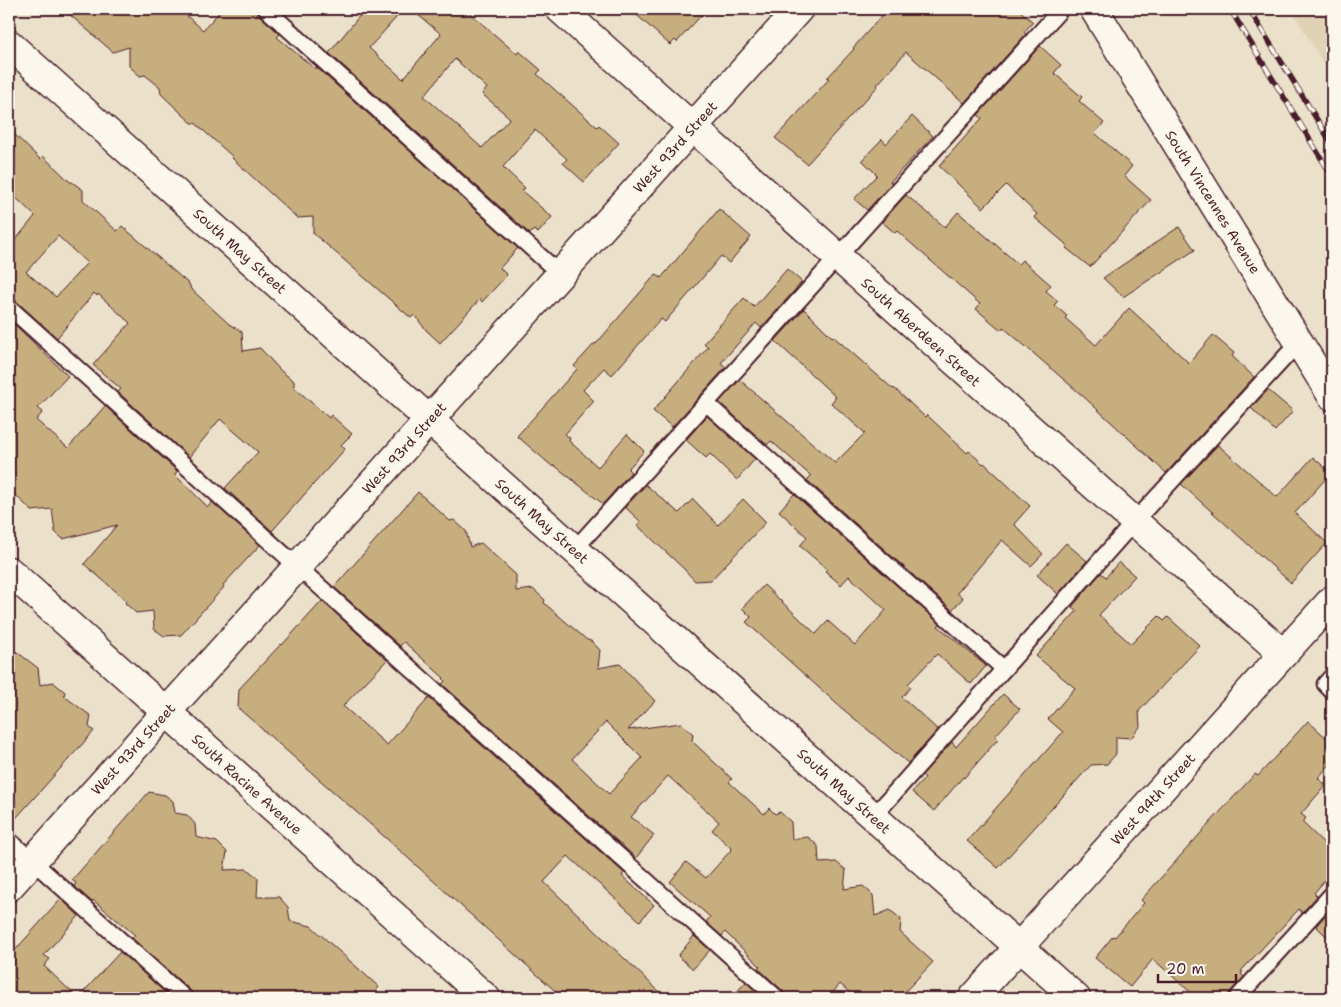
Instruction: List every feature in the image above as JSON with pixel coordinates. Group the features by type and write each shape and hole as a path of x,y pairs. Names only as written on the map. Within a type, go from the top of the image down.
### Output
{"street":[{"name":"South Aberdeen Street","path":"560,9 1283,654"},
{"name":"West 93rd Street","path":"9,887 799,9"},
{"name":"South Vincennes Avenue","path":"1094,9 1332,396"},
{"name":"South May Street","path":"9,44 1076,998"},
{"name":"South Racine Avenue","path":"9,571 486,998"},
{"name":"West 94th Street","path":"973,998 1332,600"}],"lane":[{"path":"266,9 560,274"},
{"path":"574,550 1061,9"},
{"path":"9,307 777,998"},
{"path":"873,817 1134,522 1299,342"},
{"path":"706,403 1004,669"},
{"path":"1332,676 1325,684 1332,691"},
{"path":"9,840 185,998"},
{"path":"1237,998 1332,894"}],"shaded area":[{"path":"1291,9 1332,9 1332,78"}],"building":[{"path":"63,9 179,9 203,30 222,9 257,9 260,16 280,34 277,37 315,69 316,67 518,248 500,268 507,275 482,302 480,299 440,343 414,315 411,318 313,233 313,217 297,218 233,157 161,94 160,87 145,75 140,76 129,66 129,47 113,52"},
{"path":"365,9 404,9 369,48 403,79 441,34 411,9 465,9 517,54 519,51 541,70 537,74 597,127 599,125 619,143 584,182 563,163 567,159 535,130 503,167 525,188 522,191 552,217 538,233 534,230 530,234 329,53","holes":["455,59 487,88 482,94 510,118 482,148 424,96"]},
{"path":"630,9 707,9 677,42 675,40 670,45"},
{"path":"888,9 1018,9 1033,22 1024,32 1026,34 964,103 906,52 878,86 807,164 775,138 829,79 827,78"},
{"path":"1040,46 1061,65 1054,73 1082,97 1079,101 1104,123 1095,133 1132,166 1124,176 1151,200 1090,267 1066,248 1068,246 1034,217 1037,214 1006,185 983,208 939,166 982,118 978,115"},
{"path":"912,116 933,136 867,210 854,199 877,175 862,160 882,139 886,144"},
{"path":"9,129 40,159 43,156 70,182 83,190 83,200 117,231 122,226 190,285 190,288 229,324 242,332 243,351 260,348 281,371 294,381 294,387 329,418 331,415 352,434 341,445 345,449 272,531 225,488 258,452 220,419 189,457 118,392 121,389 93,365 130,323 98,294 97,296 94,293 57,338 15,300 9,298 9,248 35,216 9,191","holes":["58,236 87,263 56,297 26,272"]},
{"path":"906,195 945,227 958,212 1018,264 1022,260 1051,285 1046,291 1058,301 1054,305 1067,316 1065,318 1096,345 1129,308 1189,363 1213,335 1234,353 1232,356 1254,377 1166,473 1084,397 1003,327 1001,330 976,309 980,304 897,231 895,233 882,222"},
{"path":"719,209 751,237 729,263 721,256 665,322 661,319 612,375 604,368 583,390 594,401 565,434 570,438 569,441 598,467 627,434 644,451 628,469 631,472 603,504 554,465 553,467 517,436 577,369 574,366 596,344 656,274 661,278"},
{"path":"1179,227 1195,250 1123,297 1103,278"},
{"path":"787,269 802,282 761,328 756,323 721,363 726,367 672,427 653,411 708,347 704,343 744,298 754,307"},
{"path":"804,309 832,337 894,388 925,417 927,415 967,453 969,451 984,463 1030,506 1014,524 1043,554 1031,566 1002,540 957,593 963,598 952,610 807,480 811,476 771,441 767,445 719,402 740,380 835,463 865,433 831,403 836,397 775,341"},
{"path":"9,319 68,376 38,408 43,412 36,420 68,448 105,406 177,471 175,475 208,507 212,502 260,545 181,635 164,636 154,629 153,611 136,613 125,603 126,600 84,564 117,525 63,539 55,532 52,509 32,511 9,489"},
{"path":"1268,390 1293,411 1275,431 1251,408"},
{"path":"707,416 755,459 737,480 710,454 706,458 686,440"},
{"path":"1218,445 1277,497 1313,457 1331,473 1295,513 1327,543 1291,583 1181,484"},
{"path":"646,485 679,513 693,499 718,525 743,499 766,522 711,580 695,581 637,525 641,522 625,507"},
{"path":"418,492 450,521 454,520 466,531 470,547 481,543 516,575 516,591 533,589 545,600 544,603 587,640 591,641 600,650 598,668 620,664 655,701 628,730 681,723 693,734 692,741 732,779 729,782 764,814 769,808 775,814 780,812 791,822 792,839 808,837 818,846 819,863 836,862 846,870 844,889 863,886 873,895 875,916 890,910 901,919 900,932 933,962 899,998 856,998 840,984 828,998 786,998 783,991 758,968 760,966 725,932 722,936 706,922 710,917 670,882 686,862 706,878 732,849 712,830 719,822 668,776 631,817 654,835 636,858 442,684 445,681 444,678 404,642 400,646 334,587","holes":["606,722 642,758 609,794 572,759"]},
{"path":"794,494 940,624 938,626 986,666 971,684 937,654 908,684 911,687 902,697 938,730 908,763 838,705 746,622 751,617 742,608 764,585 816,634 828,621 855,645 886,610 849,576 841,585 825,571 827,569 800,546 807,537 779,511"},
{"path":"1066,543 1087,561 1058,594 1037,575"},
{"path":"1119,562 1135,576 1099,615 1131,644 1159,616 1164,621 1168,617 1200,646 1139,711 1140,727 1131,738 1116,737 1116,754 1107,764 1091,765 998,868 967,841 1063,732 1048,719 1075,688 1036,656 1077,611 1072,607 1101,573 1106,577"},
{"path":"322,601 387,660 343,706 387,745 429,698 624,873 622,876 654,905 640,921 568,856 544,882 666,998 563,998 238,708 239,689"},
{"path":"9,646 38,668 40,685 53,682 65,692 64,696 91,716 89,727 94,731 9,826"},
{"path":"1003,694 1020,709 995,736 998,739 934,811 912,792 925,778 922,775 952,742 956,747"},
{"path":"1308,721 1332,743 1332,762 1318,778 1326,785 1301,814 1306,818 1302,822 1332,851 1332,872 1314,893 1317,896 1302,913 1299,909 1241,971 1244,977 1230,992 1228,998 1197,998 1153,959 1130,987 1095,958 1144,903 1141,900 1208,825 1255,774 1258,776"},
{"path":"149,792 165,795 173,801 175,813 187,815 195,824 196,837 217,842 227,852 224,870 247,869 258,878 257,897 279,897 288,907 290,921 311,926 379,987 370,998 194,998 191,991 132,938 135,935 93,900 92,902 74,886 76,883 72,880"},
{"path":"61,899 79,916 44,955 50,959 44,966 78,998 9,998 9,957"},
{"path":"1332,910 1332,942 1316,926"},
{"path":"694,936 710,950 693,969 678,956"},
{"path":"120,952 171,998 78,998"},
{"path":"746,982 763,998 731,998"}],"railway":[{"path":"1230,9 1332,176"},
{"path":"1249,9 1332,144"}]}
